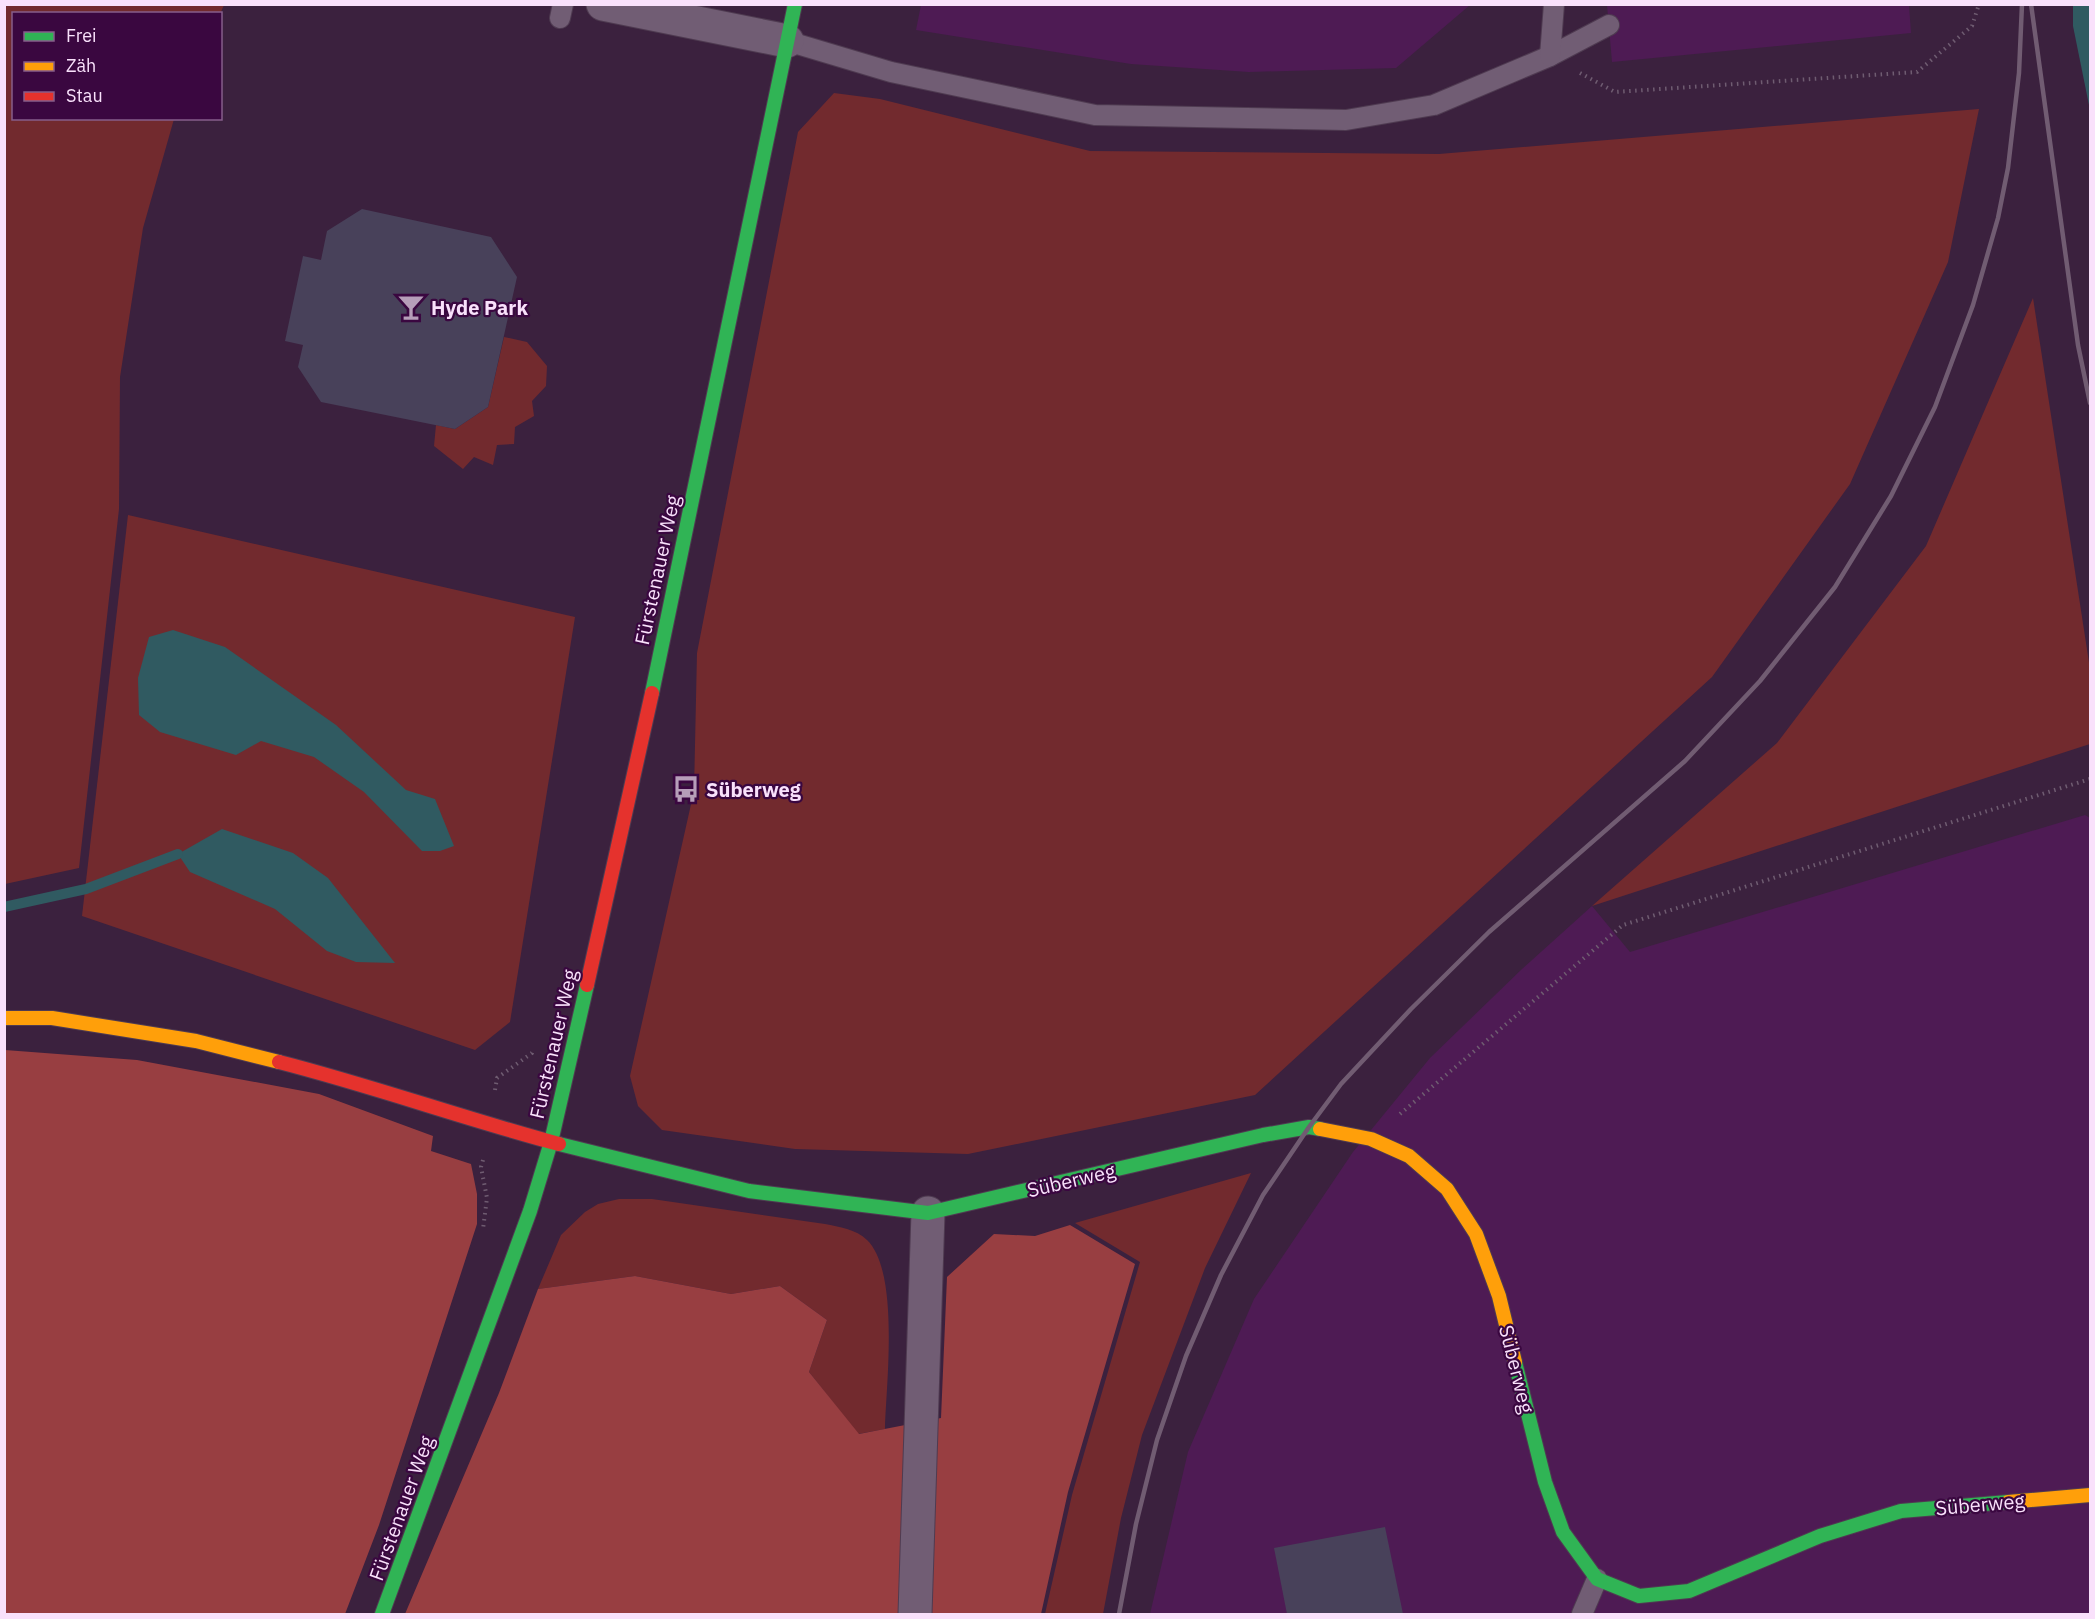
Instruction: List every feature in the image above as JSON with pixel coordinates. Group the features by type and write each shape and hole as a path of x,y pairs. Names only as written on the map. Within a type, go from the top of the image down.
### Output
{"street":[{"path":"603,4 788,41"},
{"name":"Fürstenauer Weg","path":"382,1614 530,1211 551,1142 637,764 795,4"},
{"name":"Fürstenauer Weg","path":"4,1018 52,1018 196,1041 330,1075 490,1126 551,1142"},
{"name":"Süberweg","path":"551,1142 749,1191 928,1213 1263,1135 1309,1127 1371,1139 1409,1156 1447,1189 1476,1234 1499,1296 1545,1482 1563,1532 1597,1579 1639,1596 1689,1591 1820,1536 1901,1511 2091,1495"},
{"path":"915,1614 928,1213"}],"lane":[{"path":"1550,56 1554,4"},
{"path":"788,41 891,72 1095,115 1346,120 1434,105 1550,56 1609,25"},
{"path":"1582,1614 1597,1579"}],"path":[{"path":"1550,56 1615,92 1917,72 1972,26 1979,4"},
{"path":"1371,1139 1623,925 2091,779"}],"shaded area":[{"path":"921,4 1470,5 1396,68 1249,72 1131,64 916,30"},
{"path":"4,5 224,5 221,12 12,12 12,120 174,120 143,228 120,377 119,509 79,868 5,884"},
{"path":"1607,5 1909,5 1911,33 1612,62"},
{"path":"2073,5 2090,5 2090,110 2073,26"},
{"path":"834,93 880,99 1090,151 1439,154 1979,109 1948,262 1850,484 1712,677 1255,1095 968,1154 795,1149 662,1130 638,1106 630,1076 694,791 697,653 798,132"},
{"path":"2033,298 2090,669 2090,744 1592,906 1777,743 1926,546"},
{"path":"504,337 527,342 547,366 546,386 532,401 534,416 515,427 514,444 497,445 493,465 474,457 463,469 434,446 436,425 455,429 488,407"},
{"path":"128,515 575,617 510,1022 475,1050 82,916"},
{"path":"173,630 225,647 336,725 406,790 435,799 454,846 440,851 422,851 364,792 314,757 261,741 236,755 160,732 139,715 138,678 149,637"},
{"path":"2085,815 2090,818 2090,1614 1150,1614 1188,1452 1254,1299 1353,1152 1430,1058 1522,969 1592,906 1630,952"},
{"path":"222,829 293,853 328,878 395,963 356,962 327,951 275,909 190,872 178,854"},
{"path":"5,1050 137,1060 319,1094 433,1136 431,1151 471,1164 477,1194 477,1224 379,1525 345,1614 5,1614"},
{"path":"1251,1173 1205,1268 1142,1435 1121,1518 1103,1614 1045,1614 1072,1495 1140,1262 1075,1223"},
{"path":"619,1199 652,1199 825,1224 842,1227 863,1236 877,1256 884,1277 887,1302 889,1330 885,1429 858,1434 809,1372 827,1320 780,1286 731,1294 635,1276 538,1289 561,1235 585,1212 598,1204"},
{"path":"1070,1225 1135,1264 1068,1492 1041,1614 405,1614 499,1393 538,1289 635,1276 731,1294 780,1286 827,1320 809,1372 859,1434 941,1418 947,1277 994,1234 1035,1236"}],"building":[{"name":"Hyde Park","path":"362,209 491,237 517,277 488,407 455,429 321,402 298,367 303,345 285,341 303,256 321,260 327,231"},
{"path":"1385,1527 1403,1614 1287,1614 1274,1548"}],"waterway":[{"path":"4,907 86,889 178,854"}],"railway":[{"path":"1119,1614 1136,1524 1157,1440 1186,1356 1221,1275 1263,1195 1309,1127 1341,1084 1411,1009 1489,932 1685,761 1760,681 1835,587 1891,496 1935,407 1973,305 1998,218 2008,168 2019,73 2022,4"},
{"path":"2031,4 2078,345 2090,403"}],"traffic: fast":[{"path":"652,693 795,4"},
{"path":"382,1614 530,1211 551,1142 587,985"},
{"path":"559,1144 749,1191 928,1213 1263,1135 1309,1127 1320,1129"},
{"path":"1515,1362 1545,1482 1563,1532 1597,1579 1639,1596 1689,1591 1820,1536 1901,1511 2008,1502"}],"traffic: slow":[{"path":"4,1018 52,1018 196,1041 279,1062"},
{"path":"1320,1129 1371,1139 1409,1156 1447,1189 1476,1234 1499,1296 1515,1362"},
{"path":"2008,1502 2090,1495"}],"traffic: jam":[{"path":"587,985 652,693"},
{"path":"279,1062 559,1144"}],"place":[{"name":"Hyde Park","path":"411,307"},
{"name":"Süberweg","path":"686,789"}]}
